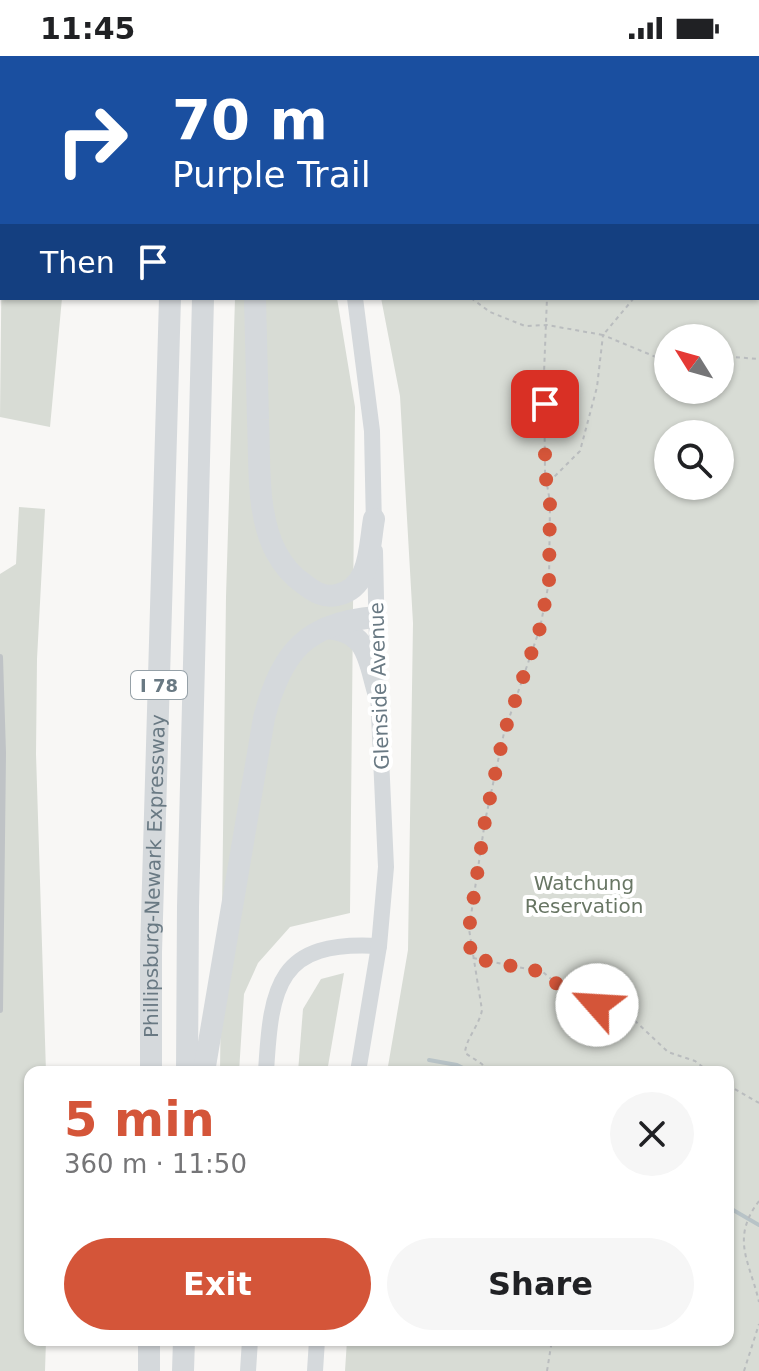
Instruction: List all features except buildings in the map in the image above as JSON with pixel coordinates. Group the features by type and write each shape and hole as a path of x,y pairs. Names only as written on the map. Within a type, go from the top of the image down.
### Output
{"highway":[{"name":"Phillipsburg-Newark Expressway","path":"151,1066 151,952 170,300"},
{"name":"Phillipsburg-Newark Expressway","path":"187,1066 188,892 203,300"},
{"path":"255,300 260,474 270,539 283,563 306,586 328,597 376,610"},
{"path":"328,597 347,592 362,578 374,519"},
{"path":"205,1066 269,698 285,663 304,641 325,628 376,610"},
{"path":"325,628 338,629 357,637 367,654 378,692"},
{"path":"149,1346 149,1371"},
{"path":"183,1371 184,1346"}],"main road":[{"name":"Glenside Avenue","path":"355,300 372,431 386,867 379,946 359,1066"},
{"path":"266,1066 273,998 294,966 309,954 325,948 379,946"},
{"path":"248,1371 250,1346"},
{"path":"315,1371 317,1346"}],"lane":[{"path":"0,657 0,1010"}],"path":[{"path":"474,300 490,312 525,326 547,325 603,335 654,356"},
{"path":"483,1066 465,1053 466,1044 480,1023 482,1010 471,958 469,929 485,821 504,733 540,628 549,582 544,373 547,300"},
{"path":"548,482 580,451 597,387 603,335 632,300"},
{"path":"734,357 759,359"},
{"path":"471,958 543,972 563,989 634,1020 668,1052 701,1066"},
{"path":"734,1088 759,1103"},
{"path":"759,1201 752,1211 742,1246 759,1302"},
{"path":"744,1371 759,1324"},
{"path":"547,1371 551,1346"}],"green space":[{"path":"1,300 62,300 50,427 0,417"},
{"path":"235,300 337,300 355,407 350,913 290,927 258,963 244,994 239,1066 220,1066 226,597"},
{"name":"Watchung Reservation","path":"381,300 759,300 759,1371 345,1371 347,1346 734,1346 734,1066 388,1066 408,950 413,623 400,396"},
{"path":"19,507 45,509 37,659 36,754 46,1066 24,1066 24,1346 46,1346 45,1371 0,1371 0,574 16,564"},
{"path":"344,973 328,1066 298,1066 303,1009 321,979"}],"waterway":[{"path":"429,1060 459,1066"},
{"path":"734,1210 759,1225"}],"route":[{"path":"545,404 545,473 550,502 549,582 540,628 504,733 485,821 469,929 471,958 543,972 563,989 597,1005"}]}
